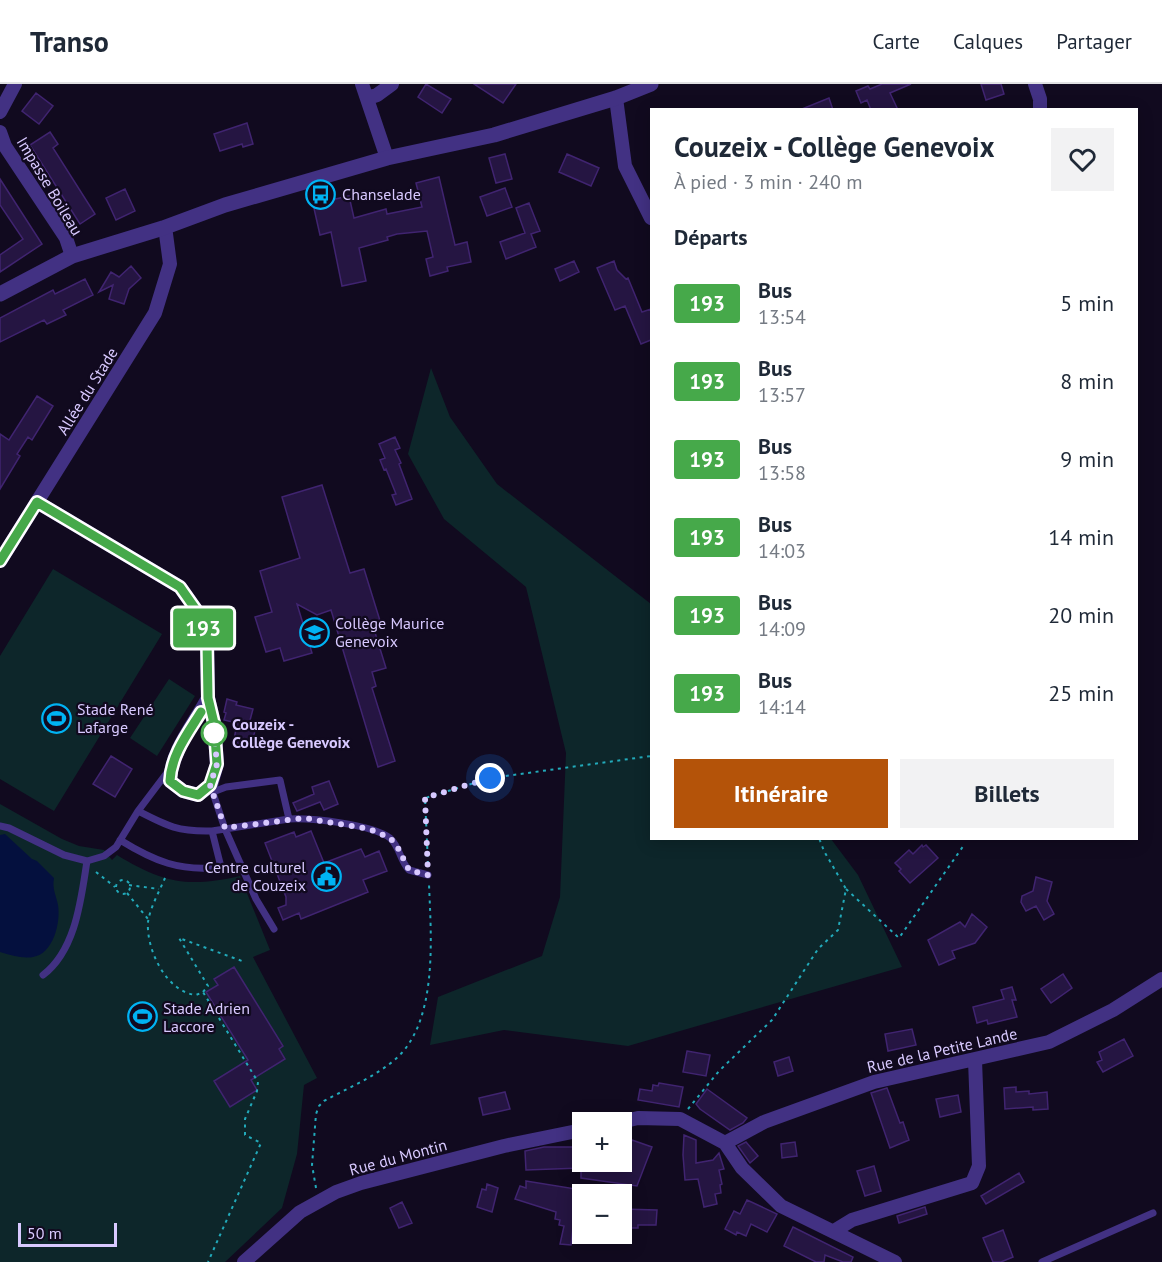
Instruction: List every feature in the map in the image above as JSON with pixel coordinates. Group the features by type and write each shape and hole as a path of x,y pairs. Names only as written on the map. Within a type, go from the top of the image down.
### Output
{"street":[{"path":"0,112 15,84"},
{"path":"362,84 387,158"},
{"path":"368,98 377,95 392,84"},
{"path":"0,294 72,256 163,228 225,205 387,158 494,135 616,98 651,84"},
{"path":"1035,84 1040,99 1040,108"},
{"path":"616,98 626,166 650,216"},
{"name":"Impasse Boileau","path":"0,132 5,146 66,238 72,256"},
{"name":"Allée du Stade","path":"0,561 155,313 170,264 163,228"},
{"path":"37,502 180,587 199,614 207,642 208,698 214,723 217,764 212,789 198,795 183,791 170,781 170,768 208,698"},
{"name":"Rue de la Petite Lande","path":"725,1143 764,1122 874,1082 1049,1042 1113,1010 1162,980"},
{"path":"834,1232 852,1220 972,1183 979,1167 975,1060"},
{"path":"632,1119 680,1119 725,1143 742,1168 781,1206 894,1262"},
{"name":"Rue du Montin","path":"244,1262 280,1228 320,1199 362,1183 504,1146 572,1132"}],"lane":[{"path":"0,826 87,864 110,853 170,768"},
{"path":"274,929 256,899 225,828 212,789 280,780 289,819"},
{"path":"138,811 173,828 188,831 212,831 304,818 369,829 390,838 397,846 409,870 428,875"},
{"path":"120,840 156,860 170,864 190,868 221,867 212,831"},
{"path":"43,975 51,969 68,941 78,914 87,864"},
{"path":"1042,1262 1153,1213"}],"path":[{"path":"320,1199 312,1165 316,1114 319,1106 393,1062 406,1048 418,1028 426,1006 429,981 425,798 490,778 650,756"},
{"path":"820,840 846,889 899,938 964,845"},
{"path":"87,864 116,887 119,893 127,892"},
{"path":"165,878 148,919 150,939 162,973 186,993 196,995 208,986 179,938 242,961"},
{"path":"116,887 120,880 129,885 160,890"},
{"path":"127,892 129,885"},
{"path":"680,1119 719,1071 772,1020 818,949 838,930 846,889"},
{"path":"127,892 148,919"},
{"path":"203,992 258,1082 257,1091 245,1119 245,1135 261,1143 208,1262"}],"green space":[{"path":"431,368 450,417 497,484 650,603 650,840 832,840 858,875 902,967 628,1046 504,1030 430,1045 438,997 542,956 560,897 566,753 526,587 444,519 408,454"},
{"name":"Stade René Lafarge","path":"53,569 162,634 54,811 0,779 0,656"},
{"path":"169,679 195,696 157,756 130,738"},
{"name":"Stade Adrien Laccore","path":"0,804 62,839 79,846 104,850 112,860 117,855 162,877 205,882 240,876 270,950 253,957 317,1078 304,1085 297,1154 282,1208 225,1262 0,1262"}],"shaded area":[{"path":"5,834 54,878 59,912 57,929 46,950 33,957 0,952 0,835"}],"building":[{"path":"426,84 451,99 442,113 418,97"},
{"path":"474,84 516,84 503,103"},
{"path":"882,84 911,84 890,93 897,108 870,108 867,100 861,103 856,91 868,86 870,89"},
{"path":"981,84 1001,84 1004,94 986,100"},
{"path":"36,93 53,106 39,124 22,111"},
{"path":"829,98 832,108 804,108"},
{"path":"247,123 253,144 243,147 242,144 220,151 214,134"},
{"path":"50,132 58,144 53,148 95,214 80,224 30,145"},
{"path":"505,154 512,179 496,183 489,158"},
{"path":"567,154 599,168 591,186 559,172"},
{"path":"439,177 455,245 467,242 471,262 447,267 448,271 430,276 426,259 433,257 427,231 397,234 387,237 388,240 359,248 366,281 342,286 331,232 320,235 313,204 349,196 354,218 386,209 387,214 422,207 416,183"},
{"path":"0,179 42,244 0,272 0,255 23,239 0,205"},
{"path":"505,188 512,207 487,216 480,197"},
{"path":"125,189 135,211 116,220 106,198"},
{"path":"529,203 540,231 531,234 536,247 506,259 500,242 525,233 516,208"},
{"path":"574,261 579,272 560,281 555,269"},
{"path":"614,261 617,270 626,279 628,278 642,312 650,309 650,340 641,344 625,306 615,310 597,268"},
{"path":"131,266 141,278 129,289 124,304 109,299 113,285 99,292 111,272 119,277"},
{"path":"85,279 93,295 63,310 66,315 47,324 44,320 0,342 0,318 53,290 55,294"},
{"path":"37,396 53,406 32,440 28,437 17,454 20,456 0,489 0,434 9,440"},
{"path":"395,437 400,448 395,450 412,499 396,505 392,495 396,494 380,460 385,458 379,444"},
{"path":"322,485 350,573 364,569 381,624 373,626 386,668 372,672 376,686 372,688 395,761 378,767 331,610 317,615 297,604 312,653 284,661 280,648 266,652 255,617 272,612 260,571 300,558 282,497"},
{"path":"227,699 237,702 236,705 253,709 249,724 256,726 253,739 245,744 239,744 234,740 237,723 224,720"},
{"path":"111,756 132,769 115,797 93,784"},
{"path":"329,781 338,804 324,810 320,802 297,811 293,803 314,794 312,787"},
{"name":"Centre culturel de Couzeix","path":"311,831 324,863 361,849 365,857 379,851 387,871 363,880 368,892 301,919 299,913 283,920 278,908 286,905 286,897 265,843 294,832 296,837"},
{"path":"922,845 923,847 926,845 938,858 910,883 895,863 909,850 913,854"},
{"path":"1036,877 1052,882 1047,901 1054,914 1044,920 1036,906 1026,911 1021,902 1022,896 1033,891"},
{"path":"972,914 987,927 975,943 952,951 955,958 939,965 928,940 960,922 965,927"},
{"path":"234,967 283,1046 279,1049 285,1059 251,1080 257,1090 230,1107 214,1081 248,1060 206,992 218,985 214,979"},
{"path":"1063,974 1072,988 1051,1003 1041,989"},
{"path":"1012,987 1016,1000 1012,1000 1017,1017 988,1024 987,1020 977,1023 973,1007 1004,999 1001,990"},
{"path":"912,1029 916,1045 888,1051 885,1034"},
{"path":"1124,1039 1133,1056 1103,1072 1097,1062 1102,1060 1099,1052"},
{"path":"687,1051 710,1055 706,1076 683,1072"},
{"path":"789,1057 793,1071 778,1076 774,1062"},
{"path":"659,1083 683,1087 679,1107 638,1100 640,1089 652,1091 653,1085 658,1086"},
{"path":"1016,1087 1016,1092 1029,1091 1029,1094 1047,1092 1048,1109 1033,1110 1033,1107 1005,1109 1004,1088"},
{"path":"887,1088 909,1140 890,1148 871,1093"},
{"path":"707,1089 747,1118 743,1123 730,1130 700,1109 696,1104"},
{"path":"505,1092 510,1109 483,1115 479,1098"},
{"path":"958,1095 961,1112 940,1117 936,1099"},
{"path":"684,1135 696,1140 696,1163 713,1160 719,1153 724,1169 719,1170 722,1184 720,1185 721,1193 715,1194 717,1204 704,1207 698,1179 685,1180"},
{"path":"632,1140 652,1147 637,1186 581,1178 581,1172 632,1172"},
{"path":"746,1142 758,1156 750,1163 738,1146"},
{"path":"795,1142 797,1156 782,1158 781,1144"},
{"path":"544,1147 572,1147 572,1168 526,1170 525,1151"},
{"path":"874,1166 881,1191 865,1196 857,1171"},
{"path":"1019,1173 1024,1182 986,1204 981,1196"},
{"path":"526,1181 572,1188 571,1245 560,1244 564,1226 559,1225 560,1220 555,1219 556,1212 515,1199 520,1186 526,1188"},
{"path":"487,1184 498,1188 492,1212 477,1207 482,1189 486,1190"},
{"path":"747,1200 777,1214 767,1232 751,1224 746,1236 737,1232 736,1235 725,1229 734,1211 740,1214"},
{"path":"402,1202 412,1223 399,1228 390,1208"},
{"path":"925,1207 927,1214 899,1223 897,1216"},
{"path":"632,1209 657,1210 656,1225 638,1225 638,1228 632,1228"},
{"path":"793,1227 853,1257 851,1262 843,1262 825,1255 824,1262 816,1262 784,1246"},
{"path":"1003,1230 1013,1257 1001,1262 993,1262 983,1238"}],"bus line":[{"name":"193","path":"0,561 37,502 180,587 199,614 207,642 208,698 214,723 217,764 210,785 198,795 183,791 170,781 170,768 201,712"}],"place":[{"name":"Chanselade","path":"321,194"},
{"name":"Collège Maurice Genevoix","path":"314,632"},
{"name":"Stade René Lafarge","path":"56,718"},
{"name":"Couzeix - Collège Genevoix","path":"214,733"},
{"name":"Centre culturel de Couzeix","path":"327,876"},
{"name":"Stade Adrien Laccore","path":"142,1017"}],"route":[{"path":"214,733 217,764 210,785 225,828 304,818 369,829 390,838 397,846 405,867 415,873 428,875 425,798 490,778"}]}
